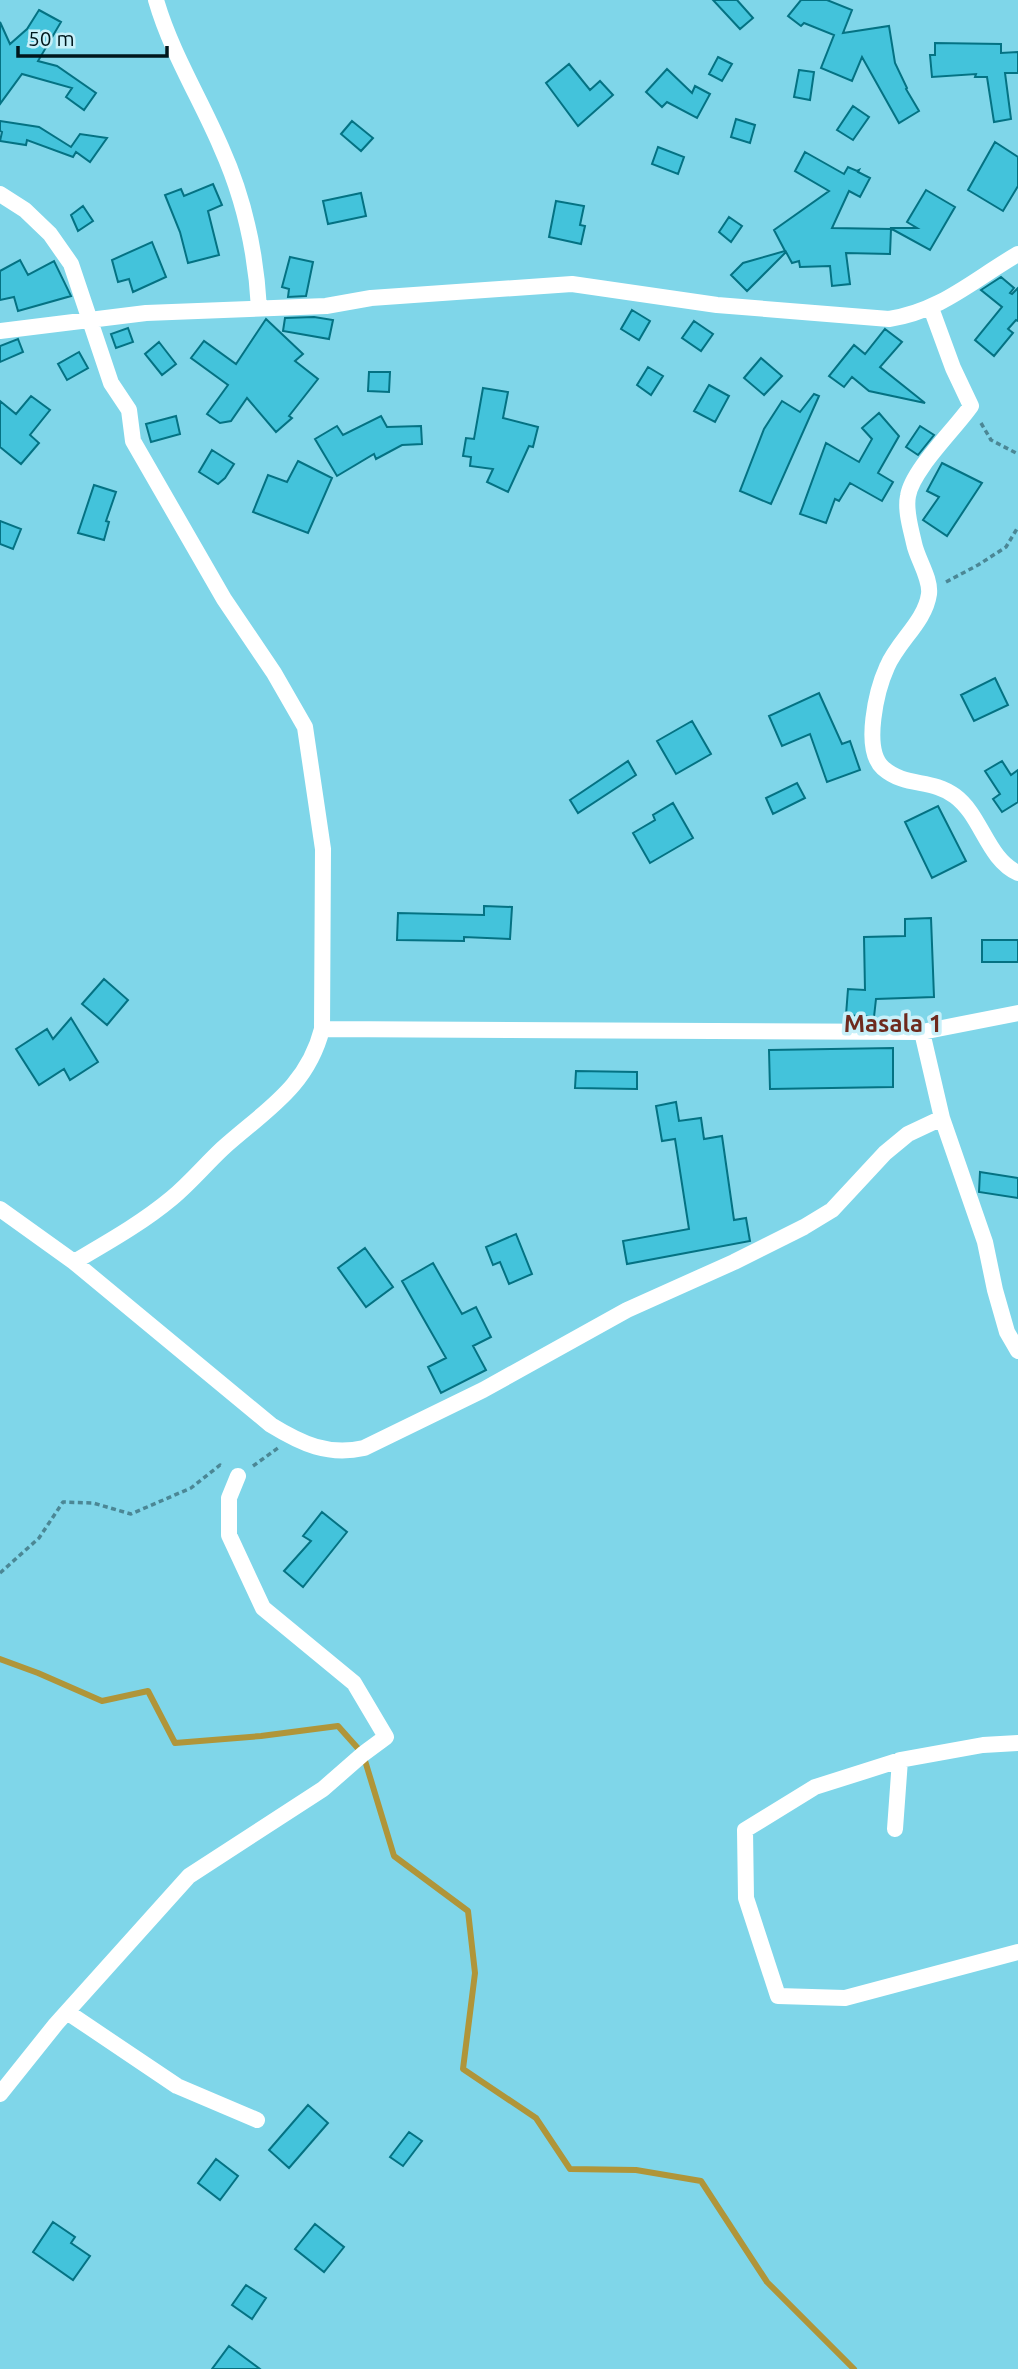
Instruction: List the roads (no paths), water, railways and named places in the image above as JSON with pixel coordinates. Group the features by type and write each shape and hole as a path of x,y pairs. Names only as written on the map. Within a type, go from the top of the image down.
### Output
{"street":[{"path":"156,0 165,30 222,149 241,202 257,267 259,308"},
{"path":"0,194 25,211 50,234 71,264 111,383 129,410 133,441 218,589 274,673 305,727 323,849 321,1029 316,1052 300,1078 276,1103 221,1150 172,1198 123,1234 74,1262"},
{"path":"0,331 146,313 326,306 371,298 572,284 717,305 888,319 914,315 931,307 1018,254"},
{"path":"931,307 953,368 971,406 932,453 910,487 907,499 915,547 930,590 926,606 888,665 878,692 872,731 876,758 880,765 897,779 929,783 958,798 1000,859 1018,873"},
{"path":"321,1029 922,1032 1018,1013"},
{"path":"922,1032 942,1118 985,1242 1007,1332 1018,1351"},
{"path":"0,1209 74,1262 271,1425 292,1438 324,1450 344,1452 364,1448 483,1390 627,1310 734,1262 813,1222 832,1210 885,1153 908,1134 942,1118"},
{"path":"0,2094 67,2012 189,1876 323,1790 386,1737 354,1684 263,1608 229,1535 229,1498 239,1476"},
{"path":"1018,1743 983,1745 900,1760 815,1787 745,1830 746,1898 778,1996 845,1998 1018,1952"},
{"path":"895,1829 900,1760"},
{"path":"67,2012 177,2085 257,2120"}],"waterway":[{"path":"0,1659 102,1701 148,1691 175,1743 338,1726 363,1754 394,1856 468,1911 475,1973 463,2069 536,2118 570,2169 636,2170 701,2181 767,2282 854,2369"}],"district":[{"name":"Masala 1","path":"893,1024"}]}
